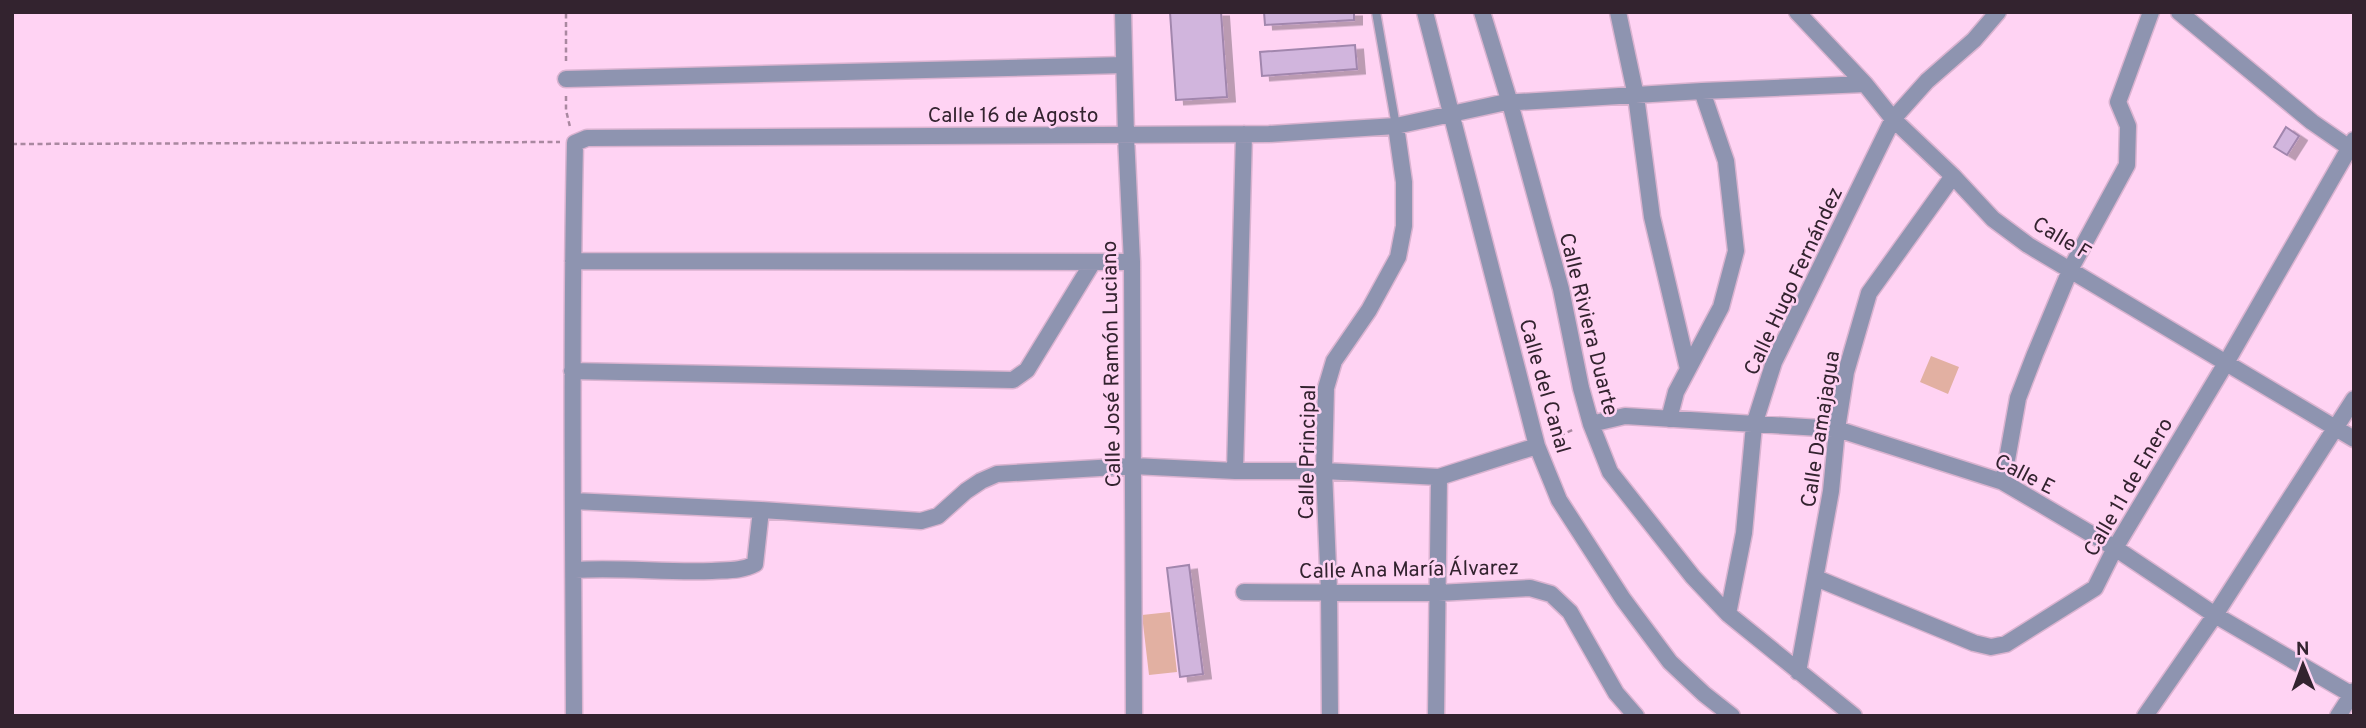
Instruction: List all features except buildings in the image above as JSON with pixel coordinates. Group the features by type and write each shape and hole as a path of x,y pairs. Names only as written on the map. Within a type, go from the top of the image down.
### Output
{"street":[{"name":"Calle José Ramón Luciano","path":"1123,12 1132,262 1133,716"},
{"name":"Calle del Canal","path":"1425,12 1540,444 1559,500 1623,598 1670,662 1732,716"},
{"name":"Calle Riviera Duarte","path":"1482,12 1561,289 1587,425 1610,472 1693,578 1728,614 1854,716"},
{"path":"1618,12 1636,96 1652,217 1688,369"},
{"name":"Calle F","path":"1797,12 1894,119 1993,219 2028,245 2071,268 2354,439"},
{"name":"Calle Hugo Fernández","path":"1728,614 1744,533 1754,425 1774,362 1894,119 1927,81 1974,40 1998,12"},
{"path":"2003,482 2018,398 2071,268 2127,165 2128,126 2118,102 2151,12"},
{"path":"2179,12 2312,122 2352,146"},
{"path":"566,79 1124,65"},
{"name":"Calle 16 de Agosto","path":"575,143 586,138 1244,134 1396,126 1506,103 1865,84"},
{"path":"1669,419 1676,392 1721,307 1736,251 1726,161 1702,91"},
{"name":"Calle Principal","path":"1330,716 1324,471 1326,388 1334,361 1369,310 1398,257 1404,226 1404,182 1396,126"},
{"path":"1235,471 1244,134"},
{"path":"575,143 572,371 575,716"},
{"name":"Calle 11 de Enero","path":"1816,578 1974,643 1991,647 2006,645 2095,588 2115,548 2352,146"},
{"name":"Calle Damajagua","path":"1798,672 1831,491 1846,372 1869,292 1953,176"},
{"path":"573,261 1132,262"},
{"path":"572,371 1013,380 1027,370 1093,262"},
{"path":"2145,716 2215,615 2354,399"},
{"name":"Calle E","path":"1587,425 1625,416 1837,429 2003,482 2115,548 2215,615 2353,694"},
{"path":"573,500 921,521 938,516 966,491 997,474 1133,466 1439,477 1540,444"},
{"path":"1436,716 1439,477"},
{"path":"575,570 687,572 745,569 755,564 761,510"},
{"name":"Calle Ana María Álvarez","path":"1244,592 1438,593 1530,588 1551,594 1570,612 1616,694 1636,716"},
{"path":"2338,716 2353,694"}],"lane":[{"path":"1376,12 1396,126"}],"path":[{"path":"12,144 575,143"},
{"path":"1540,444 1587,425"}],"shaded area":[{"path":"1931,356 1959,367 1948,394 1920,382"},
{"path":"1170,612 1177,672 1149,675 1142,615"}]}
